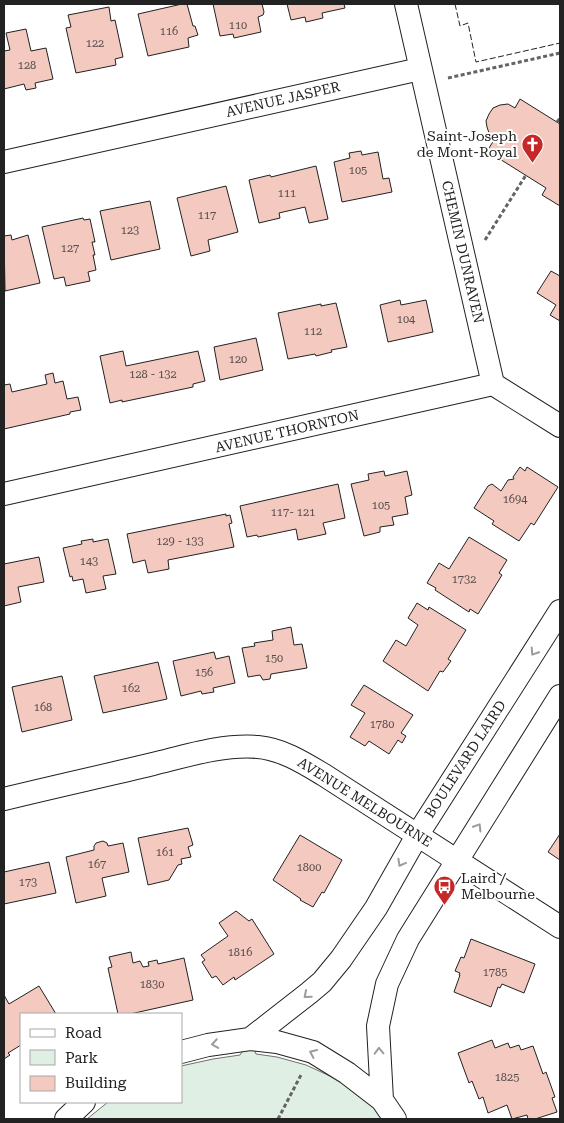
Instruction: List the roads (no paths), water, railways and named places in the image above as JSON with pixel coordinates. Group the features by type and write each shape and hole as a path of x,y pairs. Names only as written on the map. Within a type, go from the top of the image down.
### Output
{"street":[{"name":"CHEMIN DUNRAVEN","path":"406,4 493,384"},
{"name":"AVENUE JASPER","path":"4,162 420,69"},
{"path":"493,384 560,426"},
{"name":"AVENUE THORNTON","path":"4,494 493,384"},
{"name":"BOULEVARD LAIRD","path":"250,1039 322,982 340,960 376,908 418,834 560,611"},
{"path":"382,1100 378,1026 387,984 408,939 560,696"},
{"name":"AVENUE MELBOURNE","path":"4,799 187,756 237,747 260,747 299,760 418,834 560,927"},
{"name":"BOULEVARD LAIRD","path":"182,1052 208,1045 250,1039 277,1042 313,1052 347,1073 382,1100 395,1119"},
{"path":"66,1119 83,1103"}],"place":[{"name":"Saint-Joseph de Mont-Royal","path":"533,163"},
{"name":"Laird / Melbourne","path":"445,905"}]}
